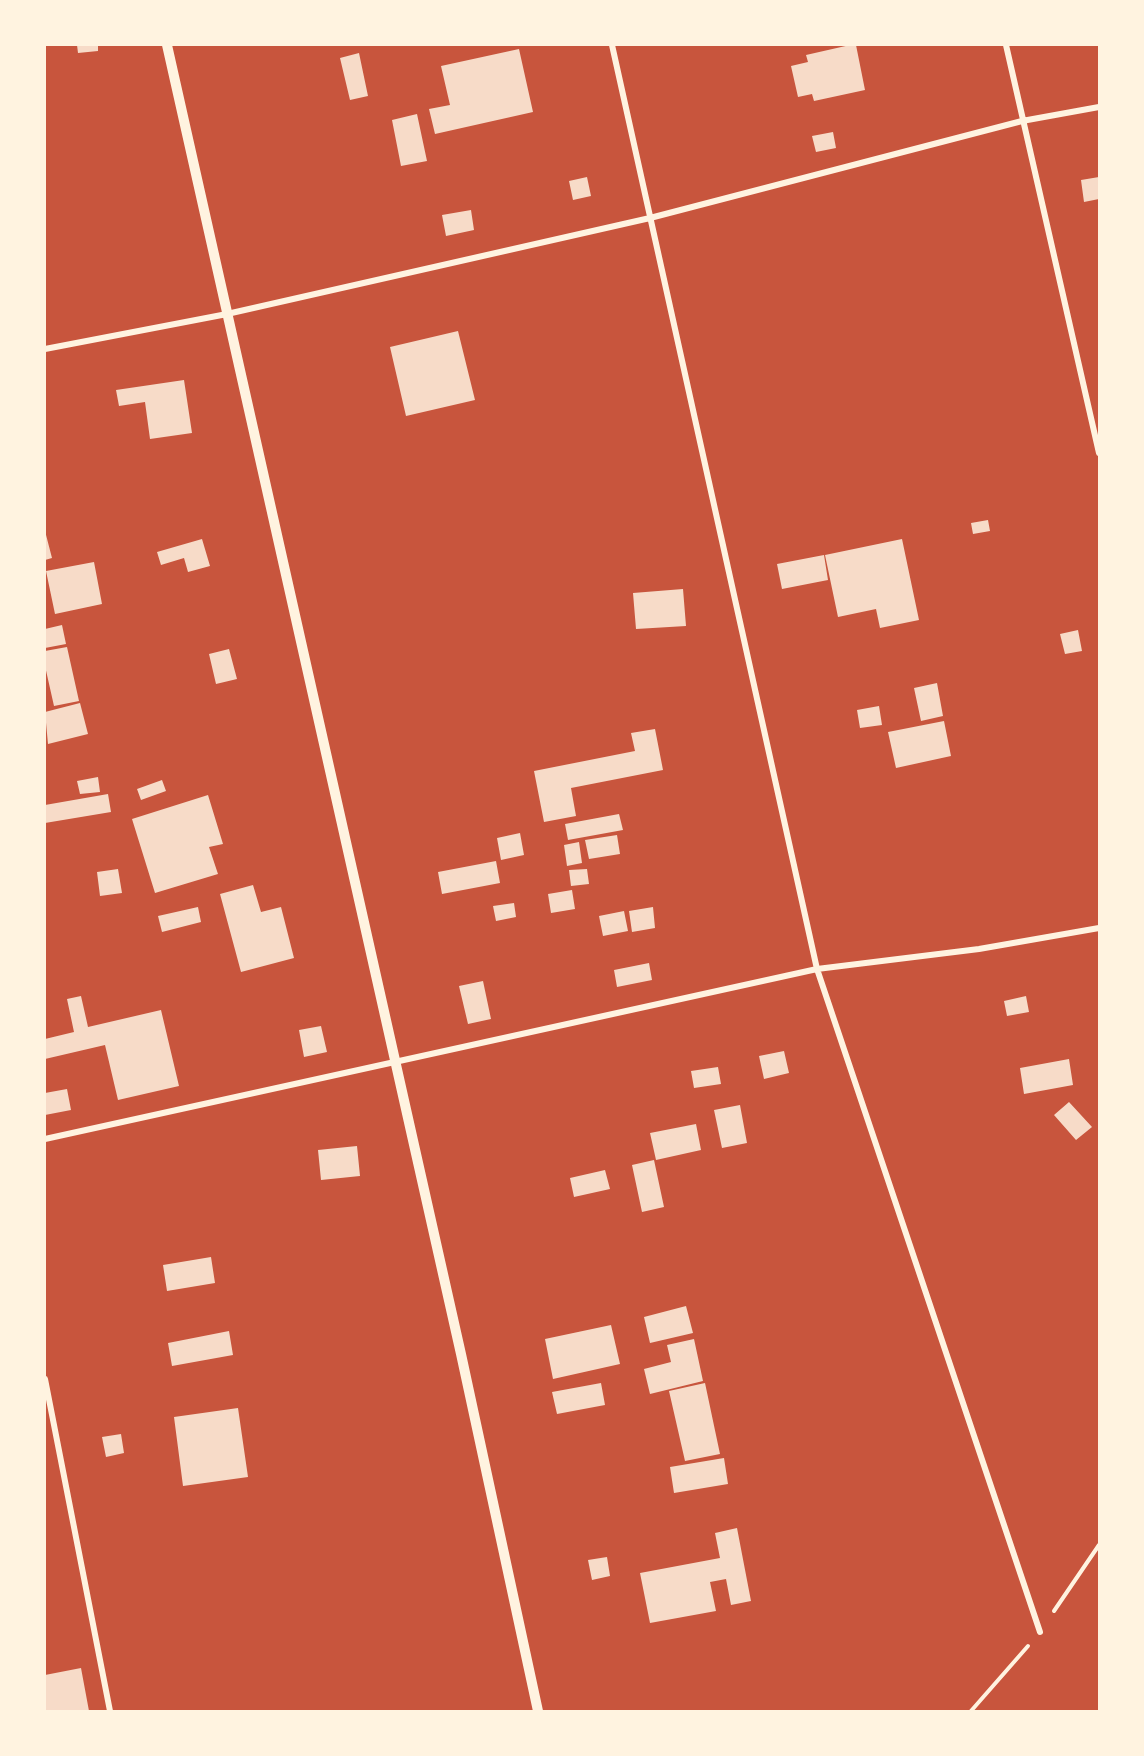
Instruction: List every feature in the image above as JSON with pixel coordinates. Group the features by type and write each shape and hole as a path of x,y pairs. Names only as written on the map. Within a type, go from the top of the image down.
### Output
{"street":[{"path":"167,45 396,1062 538,1711"},
{"path":"612,45 817,969 1040,1632"},
{"path":"1006,45 1099,453"},
{"path":"45,349 227,314 650,218 1022,121 1099,107"},
{"path":"45,1139 817,969 979,949 1099,928"},
{"path":"45,1379 110,1711"}],"building":[{"path":"77,45 98,45 98,51 78,53"},
{"path":"856,45 865,90 814,101 812,94 798,97 791,66 808,62 806,55"},
{"path":"519,49 533,112 435,134 429,109 450,105 441,66"},
{"path":"359,53 368,96 350,100 340,58"},
{"path":"417,114 427,161 401,166 392,120"},
{"path":"833,132 836,148 816,152 812,136"},
{"path":"587,177 591,196 573,200 569,181"},
{"path":"1099,177 1099,199 1084,202 1081,180"},
{"path":"471,210 474,230 446,236 442,215"},
{"path":"458,331 475,400 406,416 390,347"},
{"path":"184,380 192,433 150,439 145,402 119,406 116,390"},
{"path":"988,520 990,531 973,534 971,523"},
{"path":"45,531 52,558 45,560"},
{"path":"202,539 210,566 188,572 184,558 161,565 157,552"},
{"path":"902,539 919,620 880,628 876,609 838,617 825,555"},
{"path":"824,555 828,580 782,589 777,564"},
{"path":"94,562 102,604 55,614 46,571"},
{"path":"683,589 686,626 636,629 633,593"},
{"path":"62,625 66,644 45,648 45,629"},
{"path":"1078,630 1082,651 1065,654 1060,634"},
{"path":"67,647 79,701 54,706 45,666 45,651"},
{"path":"229,649 237,679 216,684 209,654"},
{"path":"937,683 943,716 921,721 914,688"},
{"path":"80,703 88,734 48,744 45,712"},
{"path":"879,706 882,725 860,728 857,710"},
{"path":"944,721 951,756 896,768 888,732"},
{"path":"655,729 663,770 571,788 576,816 544,822 534,771 635,751 631,733"},
{"path":"98,777 100,792 80,794 77,781"},
{"path":"162,780 166,791 141,800 137,789"},
{"path":"108,794 111,812 45,823 45,805"},
{"path":"208,795 223,844 209,847 218,874 155,893 132,819"},
{"path":"619,814 623,830 568,840 565,824"},
{"path":"520,833 524,855 501,860 497,838"},
{"path":"617,835 620,854 589,859 585,840"},
{"path":"579,842 582,863 567,866 564,845"},
{"path":"496,861 500,883 442,894 438,872"},
{"path":"118,869 122,893 100,896 97,872"},
{"path":"587,869 589,884 571,886 569,870"},
{"path":"253,885 261,912 281,907 294,958 241,972 220,894"},
{"path":"572,890 575,909 551,913 548,894"},
{"path":"514,903 516,917 496,921 493,906"},
{"path":"198,907 201,922 162,932 158,916"},
{"path":"653,907 655,928 632,932 629,911"},
{"path":"624,911 628,931 603,936 599,916"},
{"path":"649,963 652,980 617,987 614,970"},
{"path":"483,981 491,1019 468,1024 459,986"},
{"path":"81,996 88,1027 161,1010 179,1086 118,1100 105,1045 45,1059 45,1039 74,1032 67,999"},
{"path":"1026,996 1029,1012 1007,1016 1004,1001"},
{"path":"321,1026 327,1052 304,1057 299,1030"},
{"path":"784,1051 789,1073 764,1079 759,1056"},
{"path":"1069,1059 1073,1085 1024,1094 1020,1068"},
{"path":"718,1067 721,1084 694,1088 691,1071"},
{"path":"67,1089 71,1110 45,1115 45,1093"},
{"path":"1069,1102 1092,1127 1076,1140 1054,1115"},
{"path":"740,1105 747,1143 722,1148 714,1110"},
{"path":"696,1124 701,1150 656,1160 650,1133"},
{"path":"357,1146 360,1176 321,1180 318,1150"},
{"path":"654,1160 664,1207 642,1212 632,1165"},
{"path":"605,1170 610,1189 574,1197 570,1178"},
{"path":"211,1257 215,1283 167,1291 163,1265"},
{"path":"686,1306 693,1333 650,1343 644,1317"},
{"path":"611,1325 620,1364 553,1379 545,1339"},
{"path":"229,1331 233,1355 172,1366 168,1343"},
{"path":"694,1339 703,1381 650,1394 644,1369 671,1362 667,1345"},
{"path":"601,1383 605,1405 557,1414 552,1392"},
{"path":"705,1383 720,1454 685,1461 669,1391"},
{"path":"238,1408 248,1477 183,1486 174,1417"},
{"path":"121,1434 124,1453 106,1457 102,1437"},
{"path":"724,1458 728,1484 674,1493 670,1467"},
{"path":"737,1528 751,1601 731,1605 726,1579 710,1582 716,1611 650,1623 640,1573 720,1558 715,1533"},
{"path":"607,1557 610,1576 592,1580 588,1560"},
{"path":"81,1668 89,1711 45,1711 45,1675"}]}
